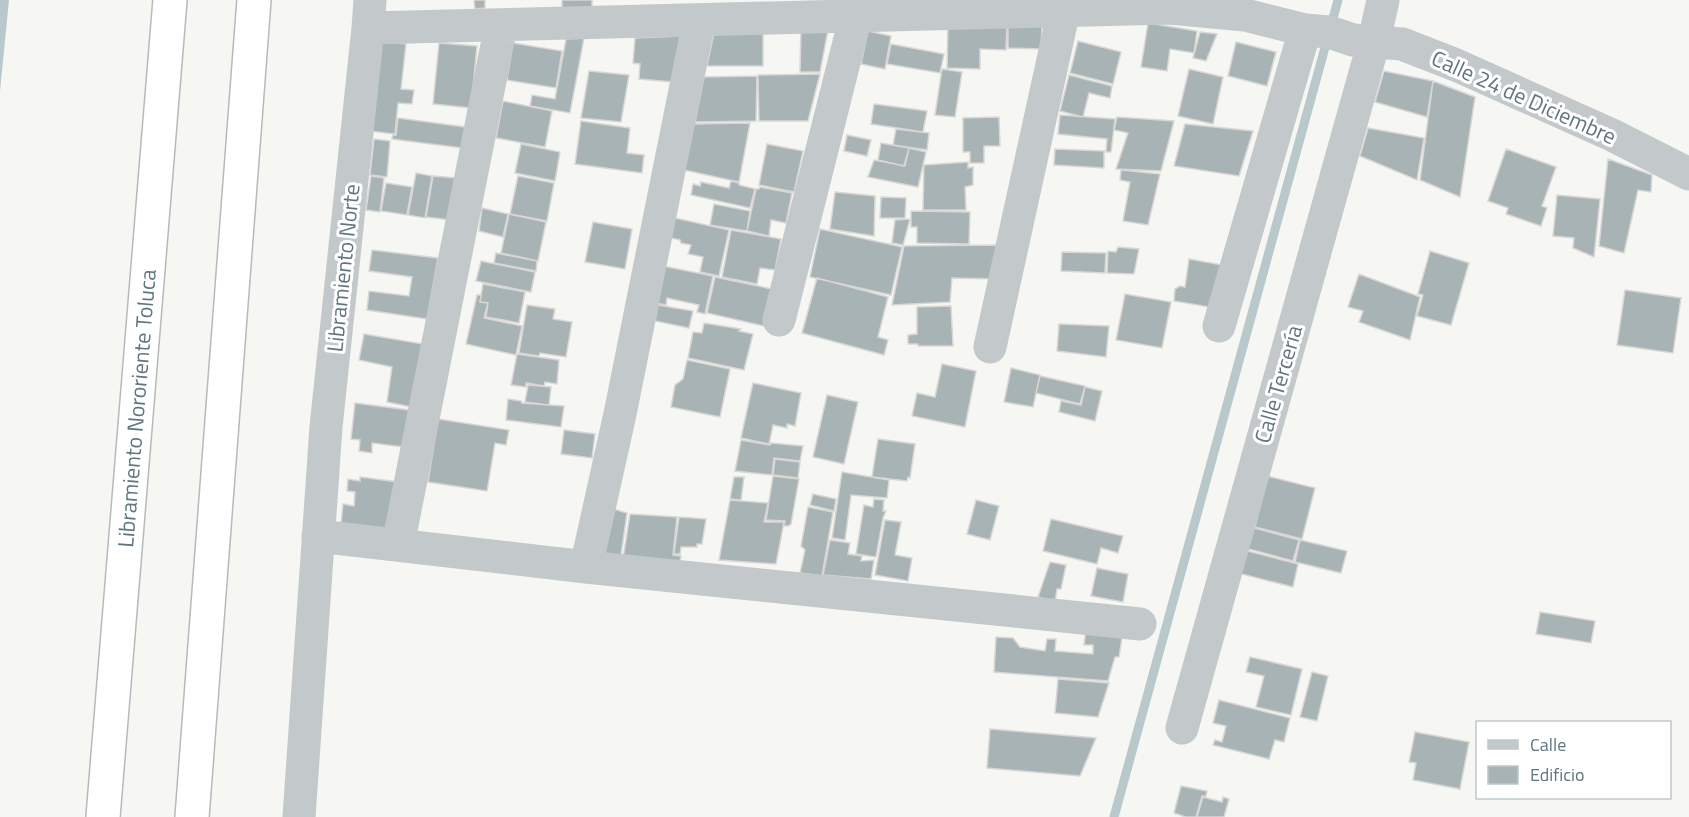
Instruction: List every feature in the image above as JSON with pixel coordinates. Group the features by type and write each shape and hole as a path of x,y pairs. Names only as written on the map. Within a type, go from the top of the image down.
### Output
{"highway":[{"name":"Libramiento Nororiente Toluca","path":"103,817 170,0"},
{"path":"192,817 254,0"}],"street":[{"path":"1219,326 1340,36 1383,0"},
{"name":"Calle 24 de Diciembre","path":"369,14 501,25 1170,8 1245,15 1340,36 1402,44 1456,65 1612,135 1689,174"},
{"path":"990,346 1064,10"},
{"name":"Libramiento Norte","path":"299,817 326,427 369,14"},
{"path":"779,320 856,15"},
{"path":"586,567 620,414 699,21"},
{"path":"398,545 501,25"},
{"name":"Calle Tercería","path":"1182,728 1340,36"},
{"path":"318,536 586,567 1140,624"}],"shaded area":[{"path":"0,0 9,0 0,91"}],"building":[{"path":"474,0 485,0 485,8 475,9"},
{"path":"562,0 592,0 592,11 562,11"},
{"path":"948,22 1007,24 1006,50 980,49 980,69 947,68"},
{"path":"1008,23 1042,24 1041,49 1008,48"},
{"path":"1148,23 1197,31 1194,53 1170,49 1167,71 1141,67"},
{"path":"801,29 828,30 820,72 800,72"},
{"path":"868,31 891,36 885,69 861,64"},
{"path":"714,32 763,32 763,66 707,66"},
{"path":"1200,32 1217,34 1206,61 1193,58"},
{"path":"682,36 673,82 639,79 640,64 633,63 635,38"},
{"path":"584,38 570,113 530,106 532,95 555,99 566,39"},
{"path":"379,41 406,44 401,89 414,90 412,104 398,103 395,134 369,131"},
{"path":"1078,41 1121,52 1113,84 1070,73"},
{"path":"1236,42 1276,52 1267,86 1228,76"},
{"path":"439,43 477,46 471,108 433,104"},
{"path":"513,43 562,51 556,88 507,80"},
{"path":"891,44 944,54 940,73 887,64"},
{"path":"942,69 962,72 955,117 935,115"},
{"path":"1189,69 1223,77 1213,124 1178,116"},
{"path":"589,71 629,75 621,122 581,118"},
{"path":"1384,71 1433,81 1427,117 1375,102"},
{"path":"820,74 808,121 759,121 758,75"},
{"path":"1069,75 1112,86 1110,98 1089,93 1083,117 1060,111"},
{"path":"757,76 756,121 695,122 704,77"},
{"path":"1433,81 1475,97 1460,197 1420,180"},
{"path":"503,101 552,111 545,147 496,138"},
{"path":"874,104 927,111 923,132 871,124"},
{"path":"1060,115 1115,119 1111,152 1106,152 1107,139 1058,134"},
{"path":"999,117 1000,146 984,146 984,163 970,163 970,152 963,152 963,118"},
{"path":"1117,117 1174,121 1161,171 1116,169 1128,133 1114,130"},
{"path":"398,118 465,127 462,148 392,139 393,134 396,135"},
{"path":"581,121 630,128 627,153 644,155 642,173 575,164"},
{"path":"750,123 739,182 684,170 694,124"},
{"path":"1185,124 1253,131 1239,176 1174,166"},
{"path":"1368,128 1424,138 1417,180 1360,156"},
{"path":"896,129 929,133 927,150 893,145"},
{"path":"847,135 871,140 867,156 844,151"},
{"path":"374,139 390,141 387,177 370,175"},
{"path":"881,143 909,148 904,166 878,160"},
{"path":"521,144 560,152 555,181 515,173"},
{"path":"767,144 803,151 794,192 759,185"},
{"path":"909,148 926,152 918,187 868,177 874,160 905,166"},
{"path":"1055,149 1104,151 1104,168 1054,165"},
{"path":"1506,149 1556,167 1542,206 1547,208 1541,226 1506,214 1508,208 1488,201"},
{"path":"1608,159 1652,175 1651,192 1638,190 1624,253 1599,246"},
{"path":"968,162 968,168 973,167 973,185 965,187 966,210 923,210 924,165"},
{"path":"1121,170 1160,174 1148,225 1123,221 1130,182 1120,180"},
{"path":"416,173 432,176 425,218 408,215"},
{"path":"371,176 384,178 380,212 366,210"},
{"path":"433,176 457,178 450,220 426,217"},
{"path":"518,176 554,183 547,221 510,214"},
{"path":"731,181 755,189 750,208 691,195 693,184 700,186 701,182 729,188"},
{"path":"386,183 412,187 407,215 381,211"},
{"path":"760,187 792,193 786,223 771,220 769,236 747,231 756,189"},
{"path":"835,192 875,196 874,236 830,229"},
{"path":"1557,195 1600,199 1594,257 1573,248 1574,238 1553,236"},
{"path":"881,197 906,198 905,218 880,218"},
{"path":"714,204 750,211 747,231 710,225"},
{"path":"482,208 508,214 503,237 479,231"},
{"path":"911,211 970,212 969,244 917,243 917,227 911,227"},
{"path":"509,214 546,222 538,261 501,253"},
{"path":"675,218 729,230 719,276 700,272 703,257 688,254 691,245 671,238"},
{"path":"910,219 903,245 892,243 895,220"},
{"path":"593,222 632,229 625,269 585,262"},
{"path":"820,229 902,247 891,295 810,277"},
{"path":"731,230 781,239 775,270 760,268 757,284 722,277"},
{"path":"1003,245 996,279 952,278 950,302 892,305 904,246"},
{"path":"1118,247 1139,249 1134,274 1107,273 1108,251 1116,252"},
{"path":"372,250 438,258 427,319 367,310 369,291 409,296 412,277 369,271"},
{"path":"1430,251 1469,263 1451,325 1417,316 1423,295 1418,294"},
{"path":"1062,252 1106,253 1105,273 1061,271"},
{"path":"496,253 537,261 536,271 494,263"},
{"path":"1189,259 1228,266 1215,308 1174,301 1175,289 1180,286 1185,287"},
{"path":"481,261 535,272 531,292 476,281"},
{"path":"663,266 713,276 705,314 697,312 699,305 667,298 666,305 656,303"},
{"path":"1359,274 1420,297 1410,340 1359,322 1363,311 1348,307"},
{"path":"715,277 772,289 764,326 707,313"},
{"path":"817,278 888,297 878,337 888,340 884,355 802,333"},
{"path":"483,284 525,292 519,323 486,317 488,303 480,302"},
{"path":"1625,290 1681,298 1673,353 1617,345"},
{"path":"1125,294 1171,302 1162,348 1116,340"},
{"path":"477,295 481,295 480,302 488,303 484,318 522,326 516,355 466,344"},
{"path":"527,305 555,309 553,319 572,322 566,357 519,353"},
{"path":"658,305 693,311 689,328 655,321"},
{"path":"951,306 953,346 908,344 908,335 917,334 917,307"},
{"path":"704,323 741,329 739,331 753,334 744,370 688,358 693,332 702,333"},
{"path":"1059,324 1109,326 1106,357 1057,351"},
{"path":"364,334 423,344 411,407 387,402 392,367 359,360"},
{"path":"517,354 559,360 557,384 545,382 544,386 526,383 526,387 511,385"},
{"path":"687,360 730,369 720,417 671,407 675,385 683,379"},
{"path":"942,364 976,371 965,427 912,416 917,393 935,397"},
{"path":"1011,368 1040,375 1033,407 1004,402"},
{"path":"1040,376 1085,386 1080,404 1036,393"},
{"path":"753,383 801,393 795,426 787,424 787,428 773,425 769,444 741,438"},
{"path":"528,385 551,387 549,405 525,402"},
{"path":"1085,387 1102,391 1095,421 1059,412 1061,401 1081,405"},
{"path":"827,395 858,402 844,464 813,457"},
{"path":"508,399 522,403 564,406 561,427 506,420"},
{"path":"355,403 409,410 404,447 372,443 372,453 359,451 360,440 351,439"},
{"path":"438,419 509,430 506,445 495,443 487,491 428,482"},
{"path":"564,430 595,434 592,458 561,454"},
{"path":"878,439 915,444 910,478 908,477 907,481 872,477"},
{"path":"741,440 770,445 771,443 803,446 800,461 774,458 772,475 735,471"},
{"path":"775,459 800,462 798,478 773,475"},
{"path":"842,472 889,480 887,498 851,495 845,540 832,538"},
{"path":"773,476 799,479 791,524 788,526 784,526 785,521 766,520"},
{"path":"1267,476 1315,488 1302,539 1255,527"},
{"path":"360,477 398,482 392,531 341,524 343,504 354,506 355,492 347,491 348,479 360,481"},
{"path":"734,477 744,477 741,500 730,499"},
{"path":"813,494 836,499 834,511 810,505"},
{"path":"874,499 884,500 883,511 886,511 876,557 856,554 864,505 873,507"},
{"path":"730,500 768,503 764,522 784,522 776,564 719,560"},
{"path":"976,500 999,506 990,540 967,534"},
{"path":"808,507 833,512 822,576 800,573 805,550 801,546"},
{"path":"610,508 627,513 620,562 599,557"},
{"path":"630,514 677,517 673,555 681,556 679,566 623,559"},
{"path":"679,517 706,519 702,544 697,544 697,547 681,547 680,554 674,554"},
{"path":"1051,519 1123,536 1118,553 1101,548 1097,564 1043,551"},
{"path":"885,520 901,522 895,555 912,558 908,581 875,575"},
{"path":"1251,527 1299,540 1293,561 1245,548"},
{"path":"830,540 850,543 848,554 862,556 861,561 874,560 871,579 823,575"},
{"path":"1300,540 1347,551 1341,573 1295,562"},
{"path":"1244,550 1298,564 1293,587 1238,573"},
{"path":"1050,562 1066,565 1061,589 1057,589 1055,602 1038,597"},
{"path":"1097,568 1128,574 1123,602 1091,596"},
{"path":"1540,612 1595,621 1591,643 1536,634"},
{"path":"1086,629 1123,631 1119,657 1115,657 1108,681 994,672 996,637 1013,638 1020,647 1045,651 1047,639 1056,639 1055,651 1093,654 1093,645 1084,645"},
{"path":"1250,657 1302,669 1291,715 1256,707 1264,676 1246,672"},
{"path":"1312,672 1328,676 1317,721 1300,717"},
{"path":"1058,679 1109,683 1098,717 1055,713"},
{"path":"1219,700 1290,718 1284,742 1275,740 1269,759 1213,745 1215,740 1222,742 1226,726 1213,723"},
{"path":"990,729 1096,738 1080,776 987,768"},
{"path":"1415,732 1469,742 1460,789 1413,780 1416,763 1409,762"},
{"path":"1181,786 1207,791 1206,796 1202,796 1196,817 1174,813"},
{"path":"1203,797 1222,802 1223,797 1229,799 1224,817 1197,817"}],"waterway":[{"path":"1114,817 1338,0"}]}
